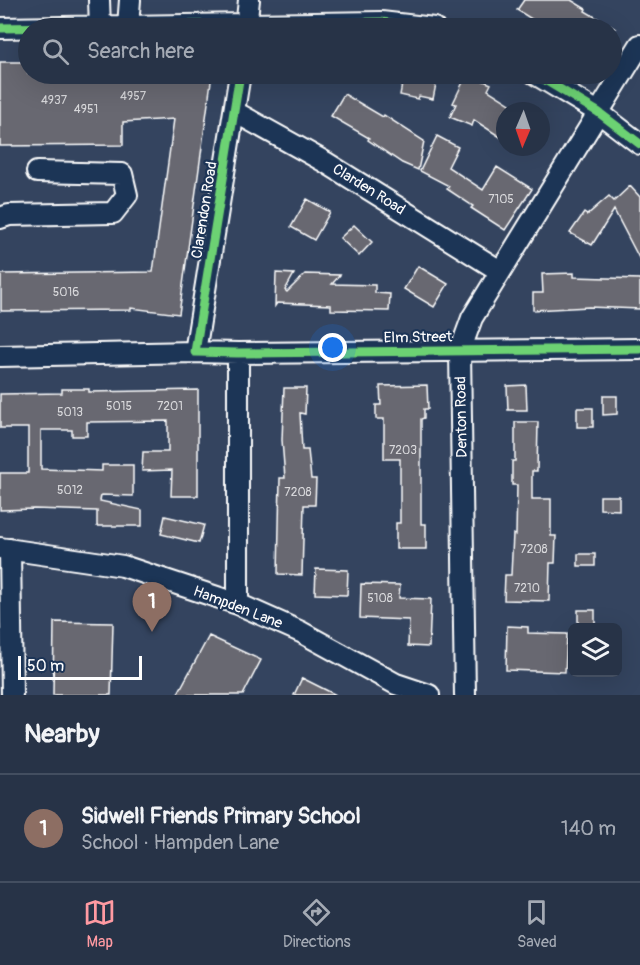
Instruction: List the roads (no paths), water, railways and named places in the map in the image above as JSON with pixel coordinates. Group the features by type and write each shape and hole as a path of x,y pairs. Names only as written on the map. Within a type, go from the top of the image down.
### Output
{"street":[{"path":"99,0 100,18"},
{"path":"129,18 130,0"},
{"path":"247,18 249,0"},
{"path":"0,28 18,28"},
{"name":"Denton Road","path":"622,74 640,45"},
{"name":"Clarendon Road","path":"195,352 239,84"},
{"path":"552,84 598,112 640,144"},
{"name":"Denton Road","path":"465,695 460,351 472,318 616,84"},
{"name":"Clarden Road","path":"235,112 325,162 500,271"},
{"path":"0,218 9,215 113,213 127,195 122,174 37,172"},
{"name":"Elm Street","path":"0,356 195,352 640,349"},
{"path":"238,353 238,603"},
{"path":"5,548 12,695"},
{"name":"Hampden Lane","path":"5,548 123,566 238,603 301,632 396,684 429,695"}],"place":[{"name":"Sidwell Friends Primary School","path":"152,632"}]}
